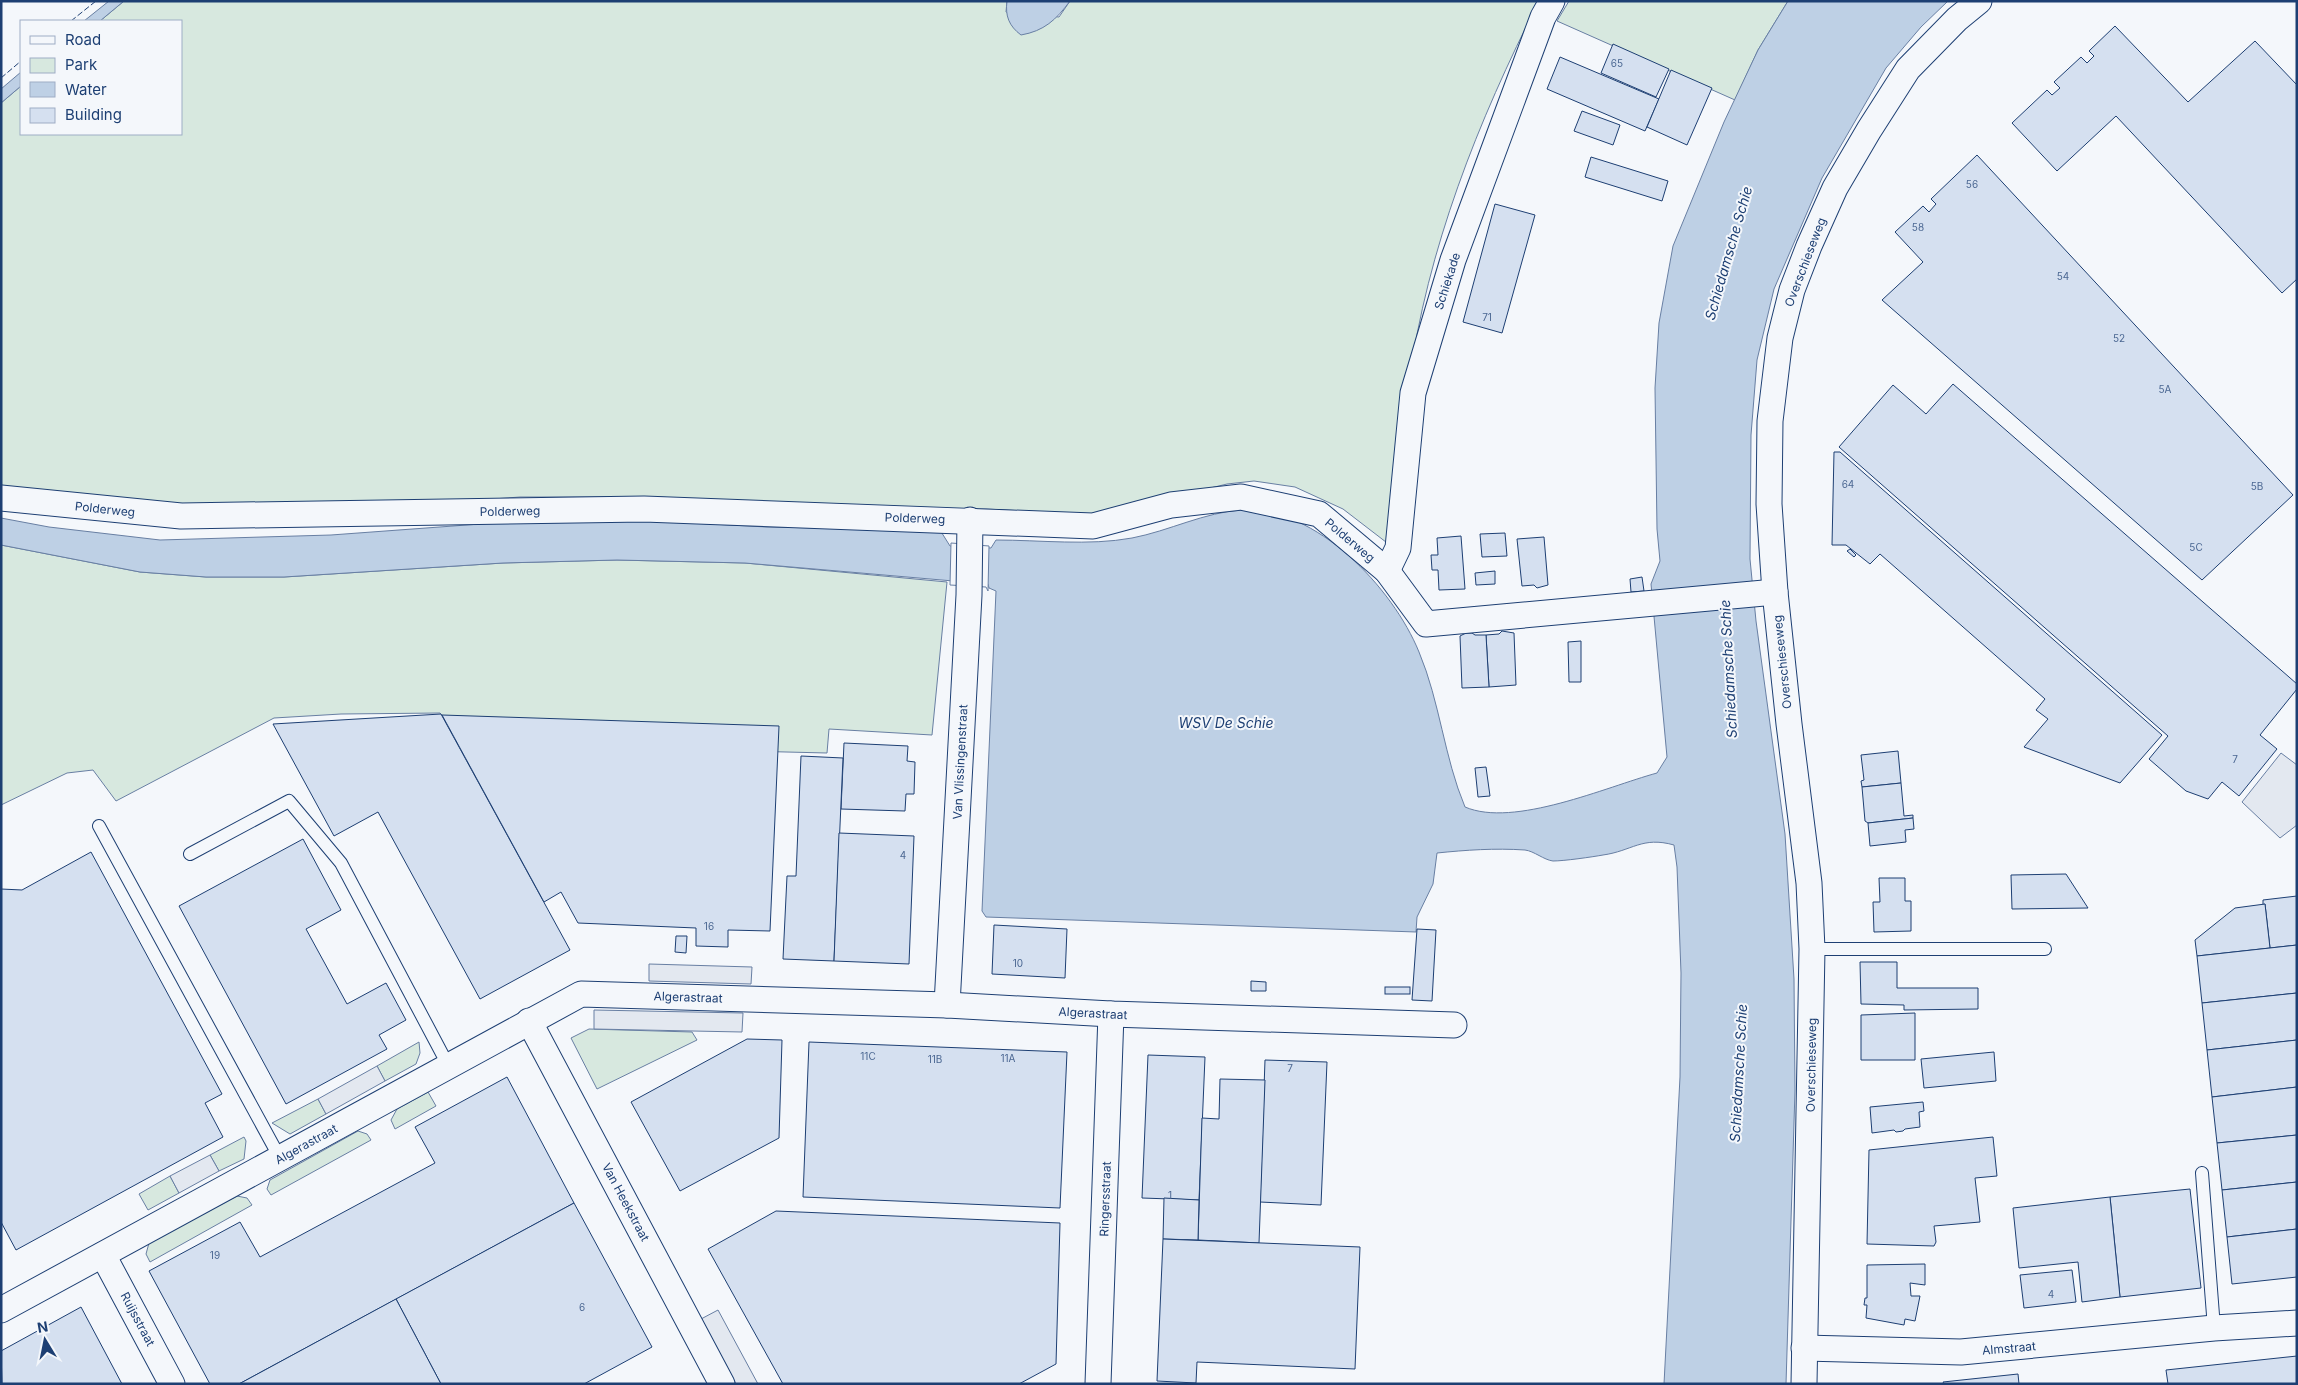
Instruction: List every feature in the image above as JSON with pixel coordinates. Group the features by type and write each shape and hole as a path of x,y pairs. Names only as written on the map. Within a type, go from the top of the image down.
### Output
{"street":[{"name":"Schiekade","path":"1387,571 1398,548 1413,393 1453,260 1543,17 1552,1"},
{"name":"Overschieseweg","path":"1804,1384 1811,1096 1812,949 1810,883 1768,592 1770,421 1780,338 1792,290 1835,188 1889,96 1908,69 1958,18 1979,1"},
{"name":"Polderweg","path":"1,498 181,516 644,509 970,529 1094,526 1171,505 1241,497 1319,514 1387,571 1426,624 1768,592"},
{"name":"Van Vlissingenstraat","path":"947,1004 969,591 970,529"},
{"name":"Algerastraat","path":"1,1310 581,994 947,1004 1111,1014 1454,1025"},
{"name":"Ringersstraat","path":"1098,1384 1111,1014"},
{"name":"Van Heekstraat","path":"529,1021 722,1384"},
{"name":"Ruijsstraat","path":"103,1255 172,1384"},
{"name":"Almstraat","path":"1804,1348 1961,1352 2214,1328 2297,1323"}],"lane":[{"path":"190,854 289,801 341,863 448,1065"},
{"path":"99,826 280,1158"},
{"path":"1812,949 2045,949"},
{"path":"2202,1173 2214,1328"}],"green space":[{"path":"124,1 1007,1 1006,12 1059,17 1070,1 1539,1 1495,92 1476,139 1442,235 1428,284 1417,333 1409,383 1395,549 1343,509 1295,487 1254,481 1227,484 1099,515 986,509 888,509 657,497 520,497 329,511 161,516 1,493 1,103 20,87 20,135 182,135 182,20 101,20"},
{"path":"1569,1 1788,1 1758,50 1735,100 1557,21"},
{"path":"1,545 140,572 206,577 284,577 503,563 617,560 745,563 947,582 932,735 829,729 827,753 622,748 455,730 440,713 341,714 274,718 116,801 93,770 67,773 1,805"},
{"path":"589,1029 692,1032 697,1040 597,1089 571,1038"},
{"path":"419,1042 420,1053 416,1064 385,1081 377,1066"},
{"path":"428,1092 436,1106 395,1129 391,1120 397,1109"},
{"path":"318,1099 326,1114 290,1134 272,1123"},
{"path":"358,1131 367,1134 371,1140 271,1195 267,1189 270,1180"},
{"path":"244,1137 246,1141 244,1159 219,1171 210,1155"},
{"path":"170,1176 179,1193 148,1210 139,1194"},
{"path":"237,1196 247,1198 252,1205 150,1262 146,1254 149,1243"}],"shaded area":[{"path":"2281,753 2297,765 2297,825 2280,838 2242,802"},
{"path":"649,964 752,967 751,984 649,981"},
{"path":"594,1010 743,1013 742,1032 594,1029"},
{"path":"377,1066 385,1081 326,1114 318,1099"},
{"path":"210,1155 219,1171 179,1193 170,1176"},
{"path":"718,1310 758,1384 736,1384 701,1319"}],"water":[{"path":"109,1 124,1 101,20 85,20"},
{"path":"1007,1 1070,1 1049,24 1036,31 1021,35 1013,28 1009,20"},
{"path":"1788,1 1948,1 1921,27 1886,68 1822,178 1774,289 1757,360 1751,435 1750,559 1756,621 1785,834 1794,979 1795,1090 1786,1384 1664,1384 1680,1077 1681,973 1677,867 1674,845 1653,842 1645,843 1613,853 1553,861 1525,850 1503,849 1437,853 1433,884 1417,917 1416,932 986,917 982,911 996,591 989,588 988,584 745,563 617,560 503,563 284,577 206,577 140,572 1,545 1,518 49,527 160,540 331,535 521,521 656,521 767,527 940,530 950,546 991,548 996,540 1099,542 1132,538 1228,511 1270,512 1297,521 1324,536 1349,556 1391,602 1407,627 1426,671 1452,769 1465,807 1485,812 1509,813 1560,803 1587,795 1657,773 1667,757 1651,584 1660,561 1657,529 1655,388 1659,323 1673,246 1724,122 1758,50"},
{"path":"20,73 20,87 1,103 1,89"}],"pier":[{"path":"951,543 989,546 988,591 986,587 950,585"}],"building":[{"path":"2115,26 2188,102 2255,41 2297,85 2297,279 2282,293 2116,116 2057,171 2012,123 2047,90 2052,95 2060,88 2054,82 2081,57 2087,63 2094,56 2089,51"},
{"path":"1613,44 1669,69 1656,97 1601,73"},
{"path":"1560,57 1659,99 1645,131 1547,89"},
{"path":"1671,70 1712,88 1687,145 1647,127"},
{"path":"1582,111 1620,125 1613,145 1574,131"},
{"path":"1977,155 2293,495 2202,580 1882,300 1923,262 1895,232 1923,206 1929,212 1936,204 1931,199"},
{"path":"1591,157 1668,181 1662,201 1585,177"},
{"path":"1495,204 1535,215 1502,333 1463,322"},
{"path":"1953,384 2297,684 2297,689 2260,735 2277,749 2239,796 2222,782 2208,799 2186,791 2149,759 2168,736 1839,447 1893,385 1926,414"},
{"path":"1834,452 1840,452 2162,735 2120,783 2024,747 2048,719 2036,710 2045,699 1880,554 1870,564 1846,545 1832,545"},
{"path":"1505,533 1507,556 1482,557 1480,534"},
{"path":"1461,536 1465,589 1439,590 1438,570 1432,570 1431,555 1438,555 1437,538"},
{"path":"1544,537 1548,585 1537,588 1534,585 1522,586 1517,539"},
{"path":"1850,549 1856,555 1854,557 1847,551"},
{"path":"1495,571 1495,584 1476,585 1475,573"},
{"path":"1642,577 1644,591 1631,592 1630,579"},
{"path":"1502,631 1514,633 1516,685 1489,687 1486,635 1499,634"},
{"path":"1466,633 1486,635 1489,687 1462,688 1460,636"},
{"path":"1581,641 1581,682 1569,682 1568,642"},
{"path":"441,714 570,950 480,999 378,812 334,836 273,724"},
{"path":"442,715 779,726 770,931 728,930 728,947 696,946 696,928 578,923 561,892 544,902"},
{"path":"844,743 908,746 907,761 915,762 914,794 906,794 905,811 841,809"},
{"path":"1898,751 1901,783 1862,787 1861,781 1864,780 1861,755"},
{"path":"801,756 843,758 834,961 783,959 787,876 796,876"},
{"path":"1486,767 1490,796 1478,797 1475,768"},
{"path":"1901,783 1904,816 1913,815 1913,818 1868,823 1865,821 1862,787"},
{"path":"1913,818 1914,829 1905,830 1906,842 1870,846 1868,823"},
{"path":"839,833 914,836 909,964 834,961"},
{"path":"303,839 341,910 306,929 347,1004 386,983 406,1020 379,1035 387,1049 286,1104 179,906"},
{"path":"91,852 222,1094 205,1103 223,1137 16,1250 1,1222 1,889 22,890"},
{"path":"2066,874 2088,908 2012,909 2011,875"},
{"path":"1879,878 1905,878 1905,901 1911,901 1911,931 1874,932 1873,902 1880,902"},
{"path":"2297,896 2297,945 2270,948 2263,900"},
{"path":"2265,904 2270,948 2197,956 2195,940 2235,908"},
{"path":"994,925 1067,929 1065,978 992,974"},
{"path":"1417,929 1436,930 1432,1001 1412,1000"},
{"path":"676,936 687,936 686,953 675,952"},
{"path":"2297,945 2297,993 2202,1003 2197,956"},
{"path":"1860,962 1897,962 1897,988 1978,988 1978,1009 1904,1010 1904,1005 1861,1004"},
{"path":"1251,981 1266,982 1266,991 1251,991"},
{"path":"1385,987 1410,987 1410,994 1385,994"},
{"path":"2297,993 2297,1040 2207,1050 2202,1003"},
{"path":"1915,1013 1915,1060 1861,1060 1861,1015"},
{"path":"747,1039 782,1040 779,1138 680,1191 631,1102"},
{"path":"2297,1040 2297,1087 2212,1097 2207,1050"},
{"path":"809,1042 1067,1052 1060,1208 803,1197"},
{"path":"1994,1052 1996,1081 1924,1088 1921,1059"},
{"path":"1148,1055 1205,1057 1199,1200 1142,1198"},
{"path":"1265,1060 1327,1062 1321,1205 1260,1202"},
{"path":"507,1077 574,1203 239,1384 210,1384 149,1271 240,1222 260,1257 435,1163 415,1127"},
{"path":"1220,1079 1265,1080 1259,1243 1198,1240 1202,1118 1219,1119"},
{"path":"2297,1087 2297,1135 2217,1143 2212,1097"},
{"path":"1923,1102 1924,1111 1919,1112 1920,1127 1896,1132 1894,1130 1872,1133 1870,1107"},
{"path":"2297,1135 2297,1182 2222,1190 2217,1143"},
{"path":"1993,1137 1997,1176 1975,1178 1980,1222 1934,1226 1936,1242 1934,1246 1867,1244 1869,1150"},
{"path":"2297,1182 2297,1229 2227,1237 2222,1190"},
{"path":"2190,1189 2201,1288 2120,1297 2110,1197"},
{"path":"2110,1197 2120,1297 2082,1302 2078,1262 2019,1268 2013,1208"},
{"path":"1164,1198 1199,1200 1198,1240 1163,1239"},
{"path":"574,1203 652,1347 584,1384 441,1384 396,1299"},
{"path":"776,1211 1060,1223 1056,1364 1019,1384 783,1384 708,1249"},
{"path":"2297,1229 2297,1277 2232,1284 2227,1237"},
{"path":"1163,1239 1360,1247 1355,1369 1197,1362 1196,1383 1157,1381"},
{"path":"1925,1264 1925,1285 1910,1283 1911,1296 1920,1296 1915,1321 1905,1319 1904,1325 1866,1318 1867,1305 1864,1305 1865,1298 1867,1298 1867,1265"},
{"path":"2072,1270 2076,1302 2024,1308 2020,1275"},
{"path":"396,1299 441,1384 239,1384"},
{"path":"81,1307 122,1384 2,1384 1,1351"},
{"path":"2297,1356 2297,1384 2168,1384 2166,1370"},
{"path":"2018,1374 2019,1384 1944,1384 1943,1382"}],"fence":[{"path":"72,20 96,1"},
{"path":"1,78 20,62"}],"water label":[{"name":"Schiedamsche Schie","path":"1728,253"},
{"name":"Schiedamsche Schie","path":"1728,669"},
{"name":"WSV De Schie","path":"1226,722"},
{"name":"Schiedamsche Schie","path":"1738,1073"}]}
